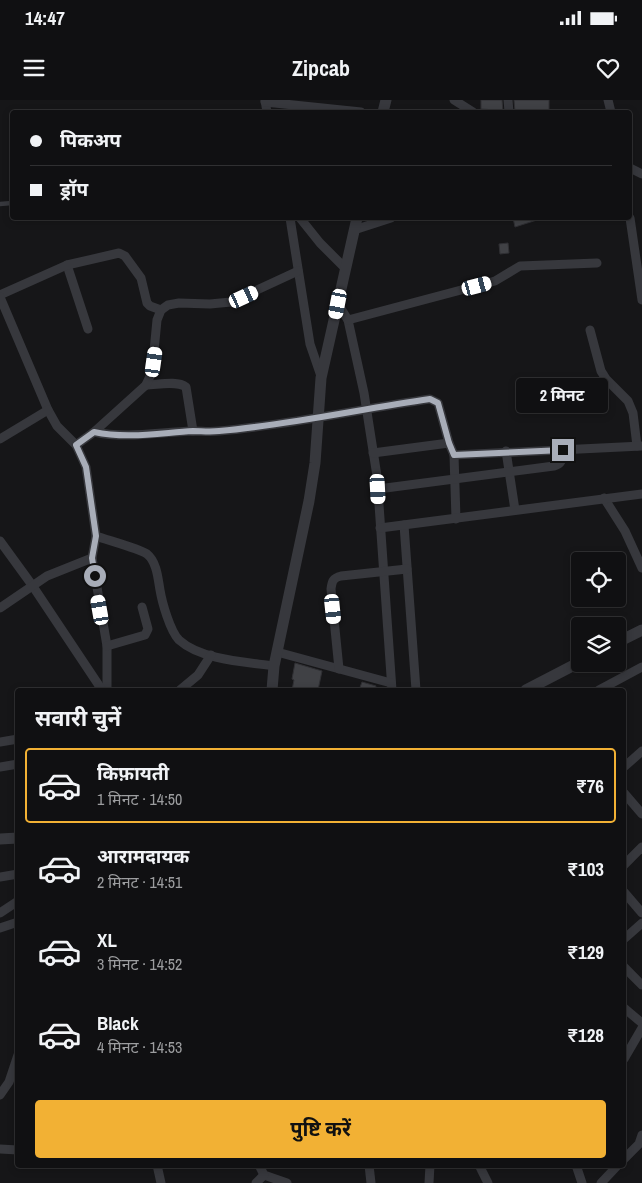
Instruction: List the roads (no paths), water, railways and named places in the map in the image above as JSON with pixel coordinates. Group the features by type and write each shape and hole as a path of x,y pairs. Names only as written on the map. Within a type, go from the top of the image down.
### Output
{"street":[{"path":"454,100 470,110"},
{"path":"265,101 347,110"},
{"path":"290,220 310,344 322,378"},
{"path":"302,220 320,243 346,268"},
{"path":"272,688 274,666 309,501 322,378 356,220"},
{"path":"354,230 385,220"},
{"path":"630,220 642,300"},
{"path":"107,688 107,646 92,558 96,536 86,467 76,445 57,426 48,410 0,296 67,265 111,253 119,253 125,256 141,278 147,303 161,310"},
{"path":"348,320 495,280 520,266 598,263"},
{"path":"67,265 88,329"},
{"path":"76,445 94,432 146,385 152,372 157,320 161,310 168,305 179,303 210,304 231,302 298,271"},
{"path":"277,652 392,686 382,572 378,489 373,453 348,320 338,304"},
{"path":"454,455 639,446 633,413 628,401 606,379 601,371 590,330"},
{"path":"146,385 182,384 186,387 193,431"},
{"path":"94,432 114,436 128,436 218,431 319,418 366,408 434,399 438,403 454,455 456,519"},
{"path":"0,438 48,410"},
{"path":"373,453 449,443"},
{"path":"378,489 558,465 562,461 563,450"},
{"path":"506,451 508,472 516,510"},
{"path":"380,528 642,494"},
{"path":"604,498 625,531 642,568"},
{"path":"404,525 416,688"},
{"path":"96,536 147,554 153,562 161,599 177,638 187,646 211,655 274,666"},
{"path":"0,541 32,585 101,688"},
{"path":"632,546 642,545"},
{"path":"0,608 32,585 55,572 92,558"},
{"path":"339,669 331,589 332,581 336,577 341,576 407,569"},
{"path":"107,646 145,636 148,629 142,607"},
{"path":"626,638 642,630"},
{"path":"182,688 198,675 211,655"},
{"path":"602,688 642,666"},
{"path":"533,688 571,667"},
{"path":"0,742 15,740"},
{"path":"626,765 642,751"},
{"path":"0,767 15,764"},
{"path":"626,795 642,814"},
{"path":"0,839 15,838"},
{"path":"626,863 642,847"},
{"path":"0,877 15,874"},
{"path":"626,894 642,914"},
{"path":"2,909 15,903"},
{"path":"0,928 15,923"},
{"path":"626,933 642,924"},
{"path":"626,969 642,985"},
{"path":"626,1010 642,1023"},
{"path":"626,1056 642,1028"},
{"path":"0,1095 13,1082"},
{"path":"626,1157 641,1141"},
{"path":"0,1149 15,1150"},
{"path":"158,1168 161,1183"},
{"path":"260,1168 264,1175 288,1183"},
{"path":"369,1168 371,1183"},
{"path":"429,1183 430,1168"},
{"path":"480,1168 488,1183"},
{"path":"577,1168 582,1183"},
{"path":"601,1183 615,1168"},
{"path":"256,1183 264,1175"}]}
